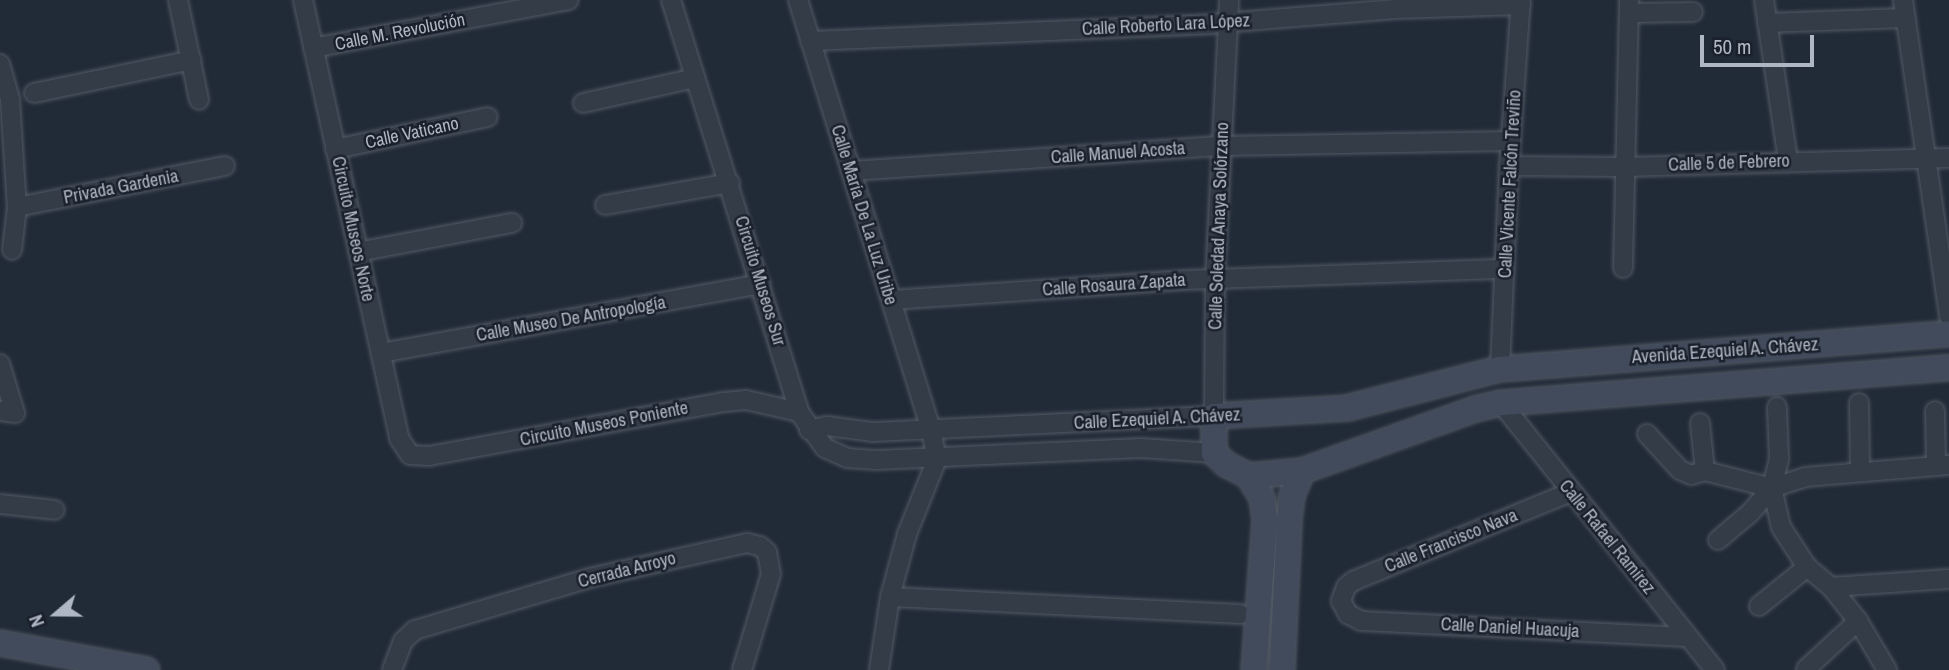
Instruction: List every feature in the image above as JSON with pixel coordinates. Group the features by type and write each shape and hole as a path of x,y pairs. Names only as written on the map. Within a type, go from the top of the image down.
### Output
{"street":[{"path":"178,0 199,100"},
{"name":"Circuito Museos Norte","path":"303,0 399,438 410,455"},
{"name":"Calle M. Revolución","path":"313,48 569,0"},
{"name":"Circuito Museos Sur","path":"671,0 799,412 809,430 825,448 847,458 937,459"},
{"name":"Calle María De La Luz Uribe","path":"798,0 931,429 937,459"},
{"name":"Calle Soledad Anaya Solórzano","path":"1214,453 1216,279 1229,0"},
{"path":"1764,0 1788,161"},
{"name":"Calle Roberto Lara López","path":"810,41 1228,22 1396,4 1521,3"},
{"name":"Calle Vicente Falcón Treviño","path":"1500,369 1509,166 1521,3"},
{"path":"1623,268 1629,7 1693,12"},
{"path":"1767,23 1904,9 1949,317"},
{"path":"34,93 192,60"},
{"path":"0,64 17,207 12,250"},
{"path":"583,103 695,78"},
{"name":"Calle Vaticano","path":"335,149 488,117"},
{"name":"Calle Manuel Acosta","path":"850,171 1222,146 1511,141"},
{"name":"Calle 5 de Febrero","path":"1509,166 1625,167 1949,158"},
{"name":"Privada Gardenia","path":"17,207 225,166"},
{"path":"605,205 730,183"},
{"path":"358,252 512,223"},
{"name":"Calle Rosaura Zapata","path":"891,300 1216,279 1504,269"},
{"name":"Calle Museo De Antropología","path":"380,353 761,284"},
{"name":"Avenida Ezequiel A. Chávez","path":"1500,369 1949,334"},
{"path":"0,364 7,412"},
{"name":"Avenida Ezequiel A. Chávez","path":"1501,403 1949,368"},
{"name":"Calle Ezequiel A. Chávez","path":"809,430 827,426 872,432 1347,408 1500,369"},
{"name":"Circuito Museos Poniente","path":"410,455 429,456 724,401 756,401 799,412"},
{"path":"1214,453 1227,465 1249,476 1302,471 1475,409 1501,403"},
{"name":"Calle Rafael Ramírez","path":"1501,403 1715,670"},
{"path":"1859,403 1860,470"},
{"path":"1777,407 1779,459 1772,488 1781,527 1807,567 1831,587 1858,621 1887,670"},
{"path":"1347,408 1359,428 1359,440 1354,451"},
{"path":"1718,540 1750,513 1772,488 1805,477 1860,470 1942,465 1935,411"},
{"path":"1700,424 1705,471"},
{"path":"1647,434 1679,470 1691,475 1705,471 1772,488"},
{"name":"Calle Ezequiel A. Chávez","path":"937,459 1141,448 1214,453"},
{"path":"879,670 890,597 907,534 937,459"},
{"path":"1282,670 1289,519 1292,496 1302,471"},
{"path":"1249,476 1262,498 1265,519 1254,670"},
{"name":"Calle Francisco Nava","path":"1341,601 1346,587 1353,581 1571,492"},
{"path":"0,504 55,510"},
{"name":"Cerrada Arroyo","path":"392,670 403,641 415,630 589,578 747,543 760,546 767,552 771,574 742,670"},
{"path":"1759,606 1807,567"},
{"path":"1831,587 1949,579"},
{"path":"890,597 1241,614"},
{"name":"Calle Daniel Huacuja","path":"1341,601 1348,614 1361,621 1688,637"},
{"path":"1806,669 1858,621"},
{"path":"0,643 147,670"}]}
